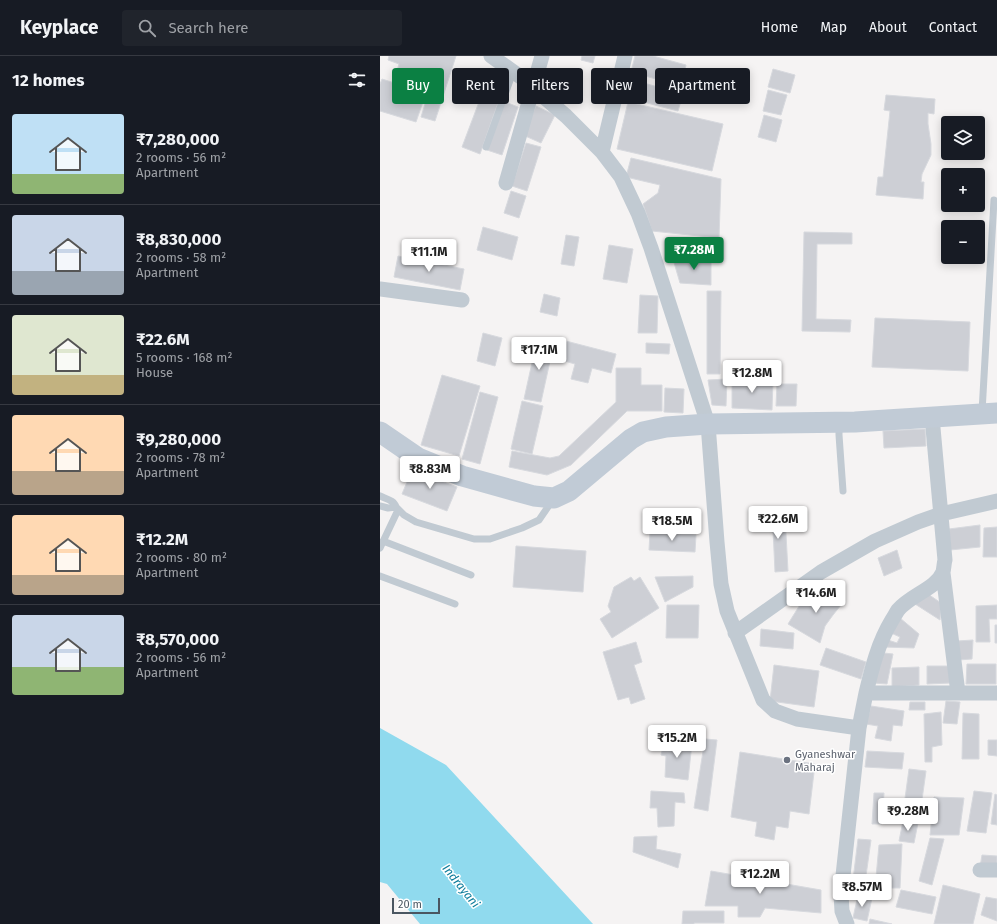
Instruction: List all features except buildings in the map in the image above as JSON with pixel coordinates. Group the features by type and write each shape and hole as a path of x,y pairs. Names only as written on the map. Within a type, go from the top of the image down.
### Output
{"main road":[{"path":"380,433 418,458 462,476 534,496 554,498 569,490 631,439 643,432 666,427 708,424 855,422 989,413"}],"street":[{"path":"491,56 517,75"},
{"path":"539,68 542,56"},
{"path":"602,152 625,56"},
{"path":"506,183 528,104"},
{"path":"552,104 602,152 621,177 638,213 653,255 708,424 721,584 727,611 763,700 775,711 797,719 859,728"},
{"path":"380,289 462,300"},
{"path":"848,924 842,911 842,894 859,728 873,666 878,649 898,610 911,598 934,584 942,572 945,560 932,417"},
{"path":"735,633 828,568 875,541 918,522 941,514 997,501"},
{"path":"942,572 958,693"},
{"path":"866,693 997,693"},
{"path":"980,870 997,870"}],"lane":[{"path":"486,147 513,72"},
{"path":"989,413 994,200"},
{"path":"839,422 844,491"},
{"path":"380,496 395,504 397,509 380,548"},
{"path":"380,506 397,509 416,522 474,539 490,540 540,520 554,498"},
{"path":"383,541 471,575"},
{"path":"380,576 455,604"}],"water":[{"name":"Indrayani","path":"380,728 446,765 593,924 420,924 387,884 380,882"}],"place":[{"name":"Gyaneshwar Maharaj","path":"787,760"}]}
